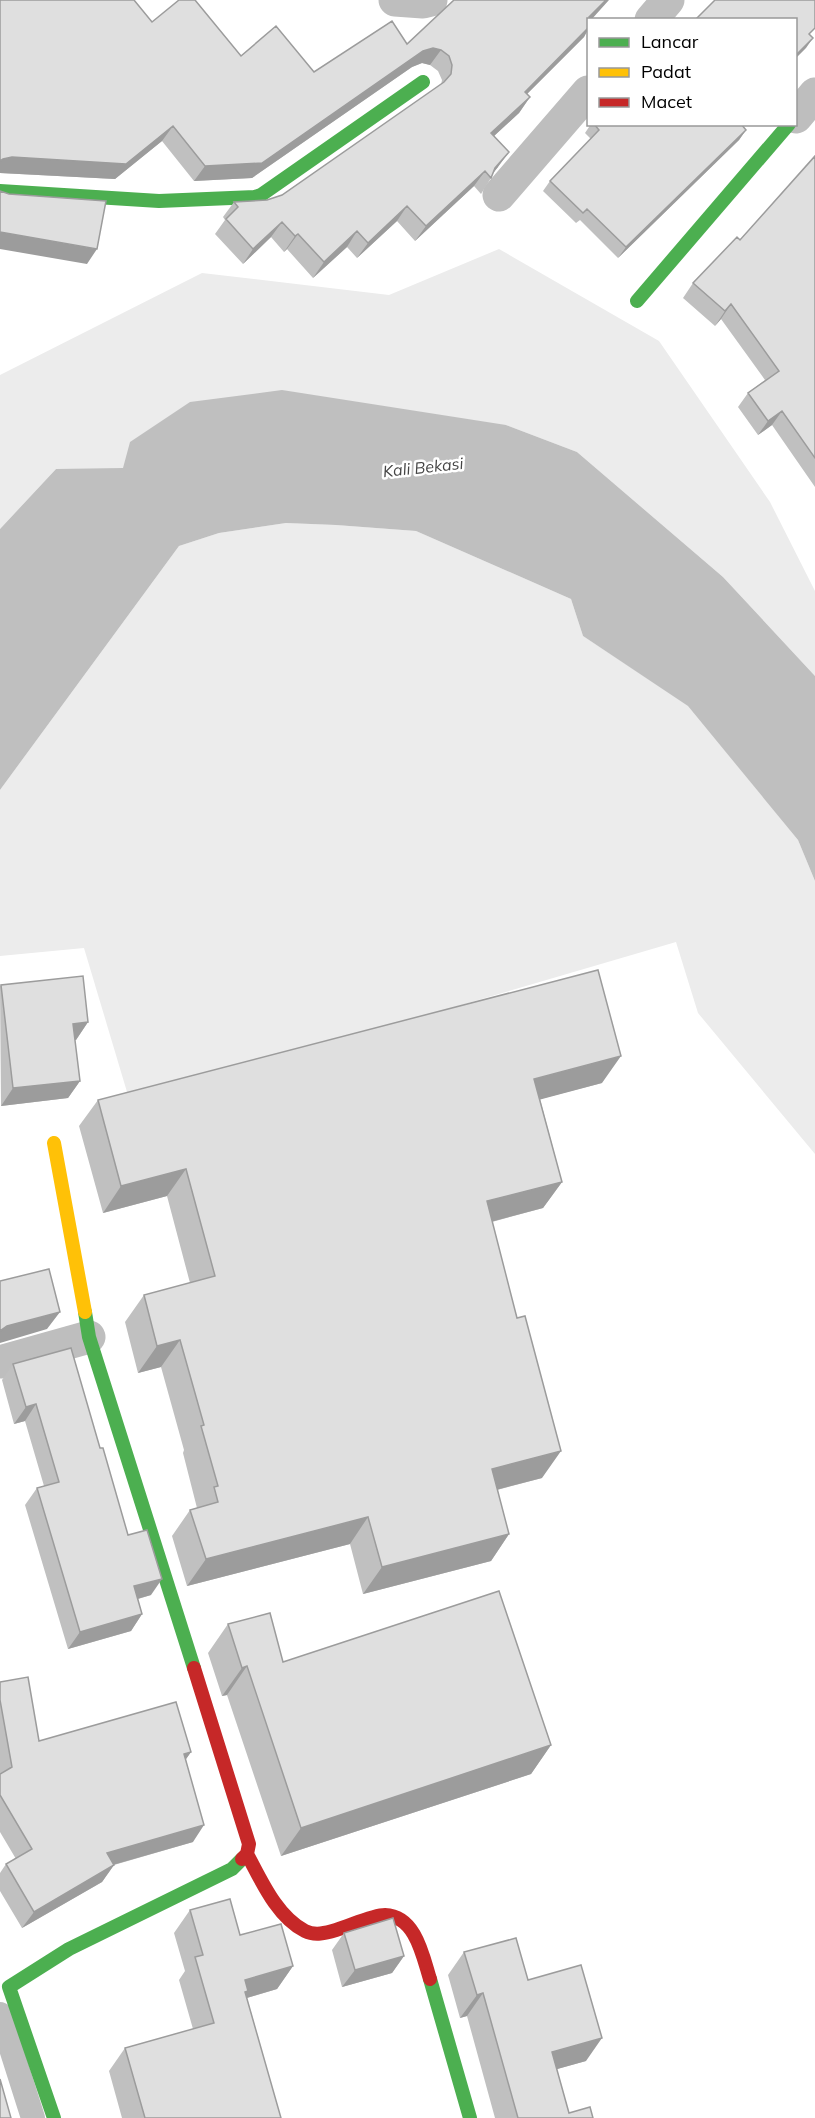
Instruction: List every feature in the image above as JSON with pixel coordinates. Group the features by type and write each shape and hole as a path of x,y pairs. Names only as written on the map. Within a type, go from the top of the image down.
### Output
{"street":[{"path":"395,0 423,2 431,0"},
{"path":"653,18 668,0"},
{"path":"0,191 159,201 255,197 423,82"},
{"path":"499,195 587,93"},
{"path":"797,115 815,94"},
{"path":"637,301 787,126"},
{"path":"54,1143 89,1337 249,1844 247,1854 232,1869 69,1949 9,1987 54,2118"},
{"path":"0,1362 89,1337"},
{"path":"247,1854 277,1905 302,1930 316,1934 384,1916 395,1917 415,1935 433,1986 470,2118"}],"lane":[{"path":"0,2014 33,2118"}],"shaded area":[{"path":"499,249 659,341 770,502 815,591 815,676 723,577 577,452 506,425 123,469 56,469 0,529 0,375 202,273 389,295"},
{"path":"286,523 416,531 571,599 583,636 688,705 798,840 815,881 815,1154 698,1013 676,942 130,1102 84,948 0,956 0,790 179,546 219,533"}],"water":[{"name":"Kali Bekasi","path":"282,390 506,425 577,452 723,577 815,676 815,881 798,840 688,706 583,636 571,599 416,531 286,523 219,533 179,546 0,790 0,529 56,469 123,468 130,442 190,402"}],"building":[{"path":"0,0 134,0 152,22 179,0 195,0 241,56 276,26 314,72 392,21 407,44 454,0 606,0 590,18 587,18 587,29 525,92 530,97 491,133 509,152 495,168 491,178 485,171 426,226 407,206 368,243 357,231 324,262 298,234 295,236 282,222 253,249 226,219 238,207 234,202 267,200 282,195 444,82 451,74 452,65 449,56 441,50 433,48 423,51 262,163 205,166 173,126 126,164 12,157 0,161"},
{"path":"715,0 815,0 815,28 809,34 813,38 797,54 797,18 697,18"},
{"path":"596,126 743,126 746,130 626,247 587,209 583,213 550,181 599,130"},
{"path":"815,156 815,458 782,411 768,421 748,393 779,371 731,304 725,311 693,283 737,237 740,240"},
{"path":"0,191 9,194 106,201 97,249 0,232"},
{"path":"598,970 621,1056 534,1079 562,1182 487,1201 517,1318 525,1316 561,1451 492,1469 509,1534 382,1567 368,1517 206,1559 190,1510 218,1502 214,1487 218,1486 201,1426 204,1425 180,1340 157,1346 144,1295 215,1276 186,1169 121,1186 98,1100"},
{"path":"83,976 88,1022 73,1024 80,1081 13,1088 1,985"},
{"path":"49,1269 60,1312 7,1326 0,1331 0,1281"},
{"path":"71,1348 128,1535 147,1530 162,1579 134,1586 142,1614 80,1632 37,1488 59,1482 36,1404 26,1407 13,1364"},
{"path":"499,1591 551,1745 301,1828 247,1666 242,1668 228,1624 270,1613 283,1662"},
{"path":"28,1677 39,1741 176,1702 191,1752 184,1754 204,1825 107,1853 114,1865 34,1912 6,1864 32,1849 0,1795 0,1774 12,1767 0,1700 0,1682"},
{"path":"230,1899 240,1935 281,1924 293,1966 245,1980 248,1991 245,1992 281,2118 145,2118 125,2048 214,2023 195,1957 203,1955 190,1910"},
{"path":"393,1918 404,1956 355,1970 344,1933"},
{"path":"516,1938 528,1980 581,1965 602,2038 552,2052 569,2113 590,2107 593,2118 518,2118 483,1993 477,1995 464,1952"},
{"path":"0,2079 11,2118 0,2118"}],"traffic: fast":[{"path":"0,191 159,201 255,197 423,82"},
{"path":"637,301 787,126"},
{"path":"85,1312 89,1337 194,1668"},
{"path":"54,2118 9,1987 69,1949 232,1869 242,1859"},
{"path":"430,1979 470,2118"}],"traffic: slow":[{"path":"54,1143 85,1312"}],"traffic: jam":[{"path":"194,1668 249,1844 247,1854 242,1859"},
{"path":"247,1854 278,1907 286,1917 305,1931 324,1933 385,1915 396,1917 404,1922 421,1949 430,1979"}]}
